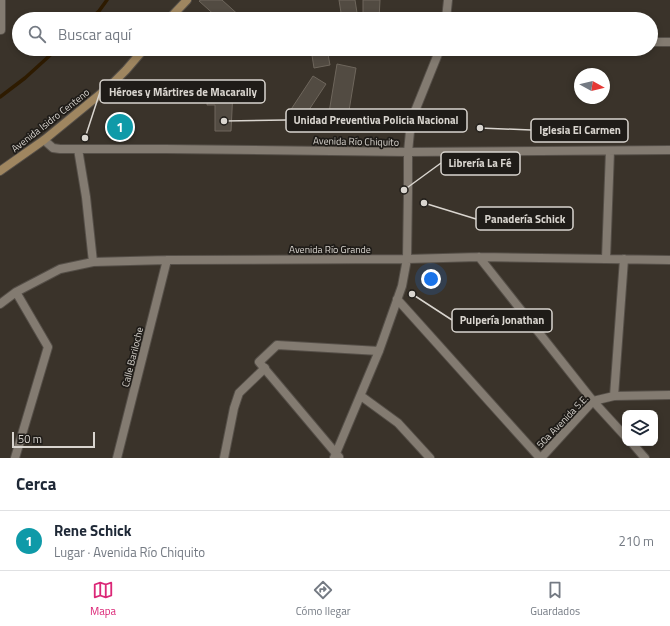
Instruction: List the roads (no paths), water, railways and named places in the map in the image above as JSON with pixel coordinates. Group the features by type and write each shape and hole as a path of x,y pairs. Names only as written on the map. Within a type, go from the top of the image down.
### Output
{"street":[{"path":"1,0 3,30"},
{"path":"176,12 187,0"},
{"path":"447,12 448,0"},
{"path":"658,42 670,42"},
{"name":"Avenida Isidro Centeno","path":"0,171 44,140 110,86 138,56"},
{"path":"379,351 277,345 259,362 336,457 379,351 402,286 407,259 408,152 411,121 437,56"},
{"name":"Avenida Río Chiquito","path":"44,140 53,148 60,149 165,148 408,152 670,150"},
{"path":"78,149 86,197 93,262"},
{"path":"606,259 610,151"},
{"path":"479,257 593,401 622,433"},
{"name":"Avenida Río Grande","path":"0,304 16,292 60,269 93,262 479,257 670,260"},
{"path":"614,396 624,259"},
{"name":"Calle Bariloche","path":"117,458 167,260"},
{"path":"16,292 48,347 16,458"},
{"path":"397,299 540,458"},
{"path":"224,458 234,408 239,392 265,368"},
{"name":"50a Avenida S.E.","path":"540,458 593,401 614,396 670,395"},
{"path":"361,396 398,423 430,458"},
{"path":"635,446 645,458"}],"waterway":[{"path":"98,12 107,0"},
{"path":"0,97 25,78 49,56"}],"place":[{"name":"Unidad Preventiva Policia Nacional","path":"224,121"},
{"name":"Rene Schick","path":"120,127"},
{"name":"Iglesia El Carmen","path":"480,128"},
{"name":"Héroes y Mártires de Macarally","path":"85,138"},
{"name":"Librería La Fé","path":"404,190"},
{"name":"Panadería Schick","path":"424,203"},
{"name":"Pulpería Jonathan","path":"412,294"}]}
